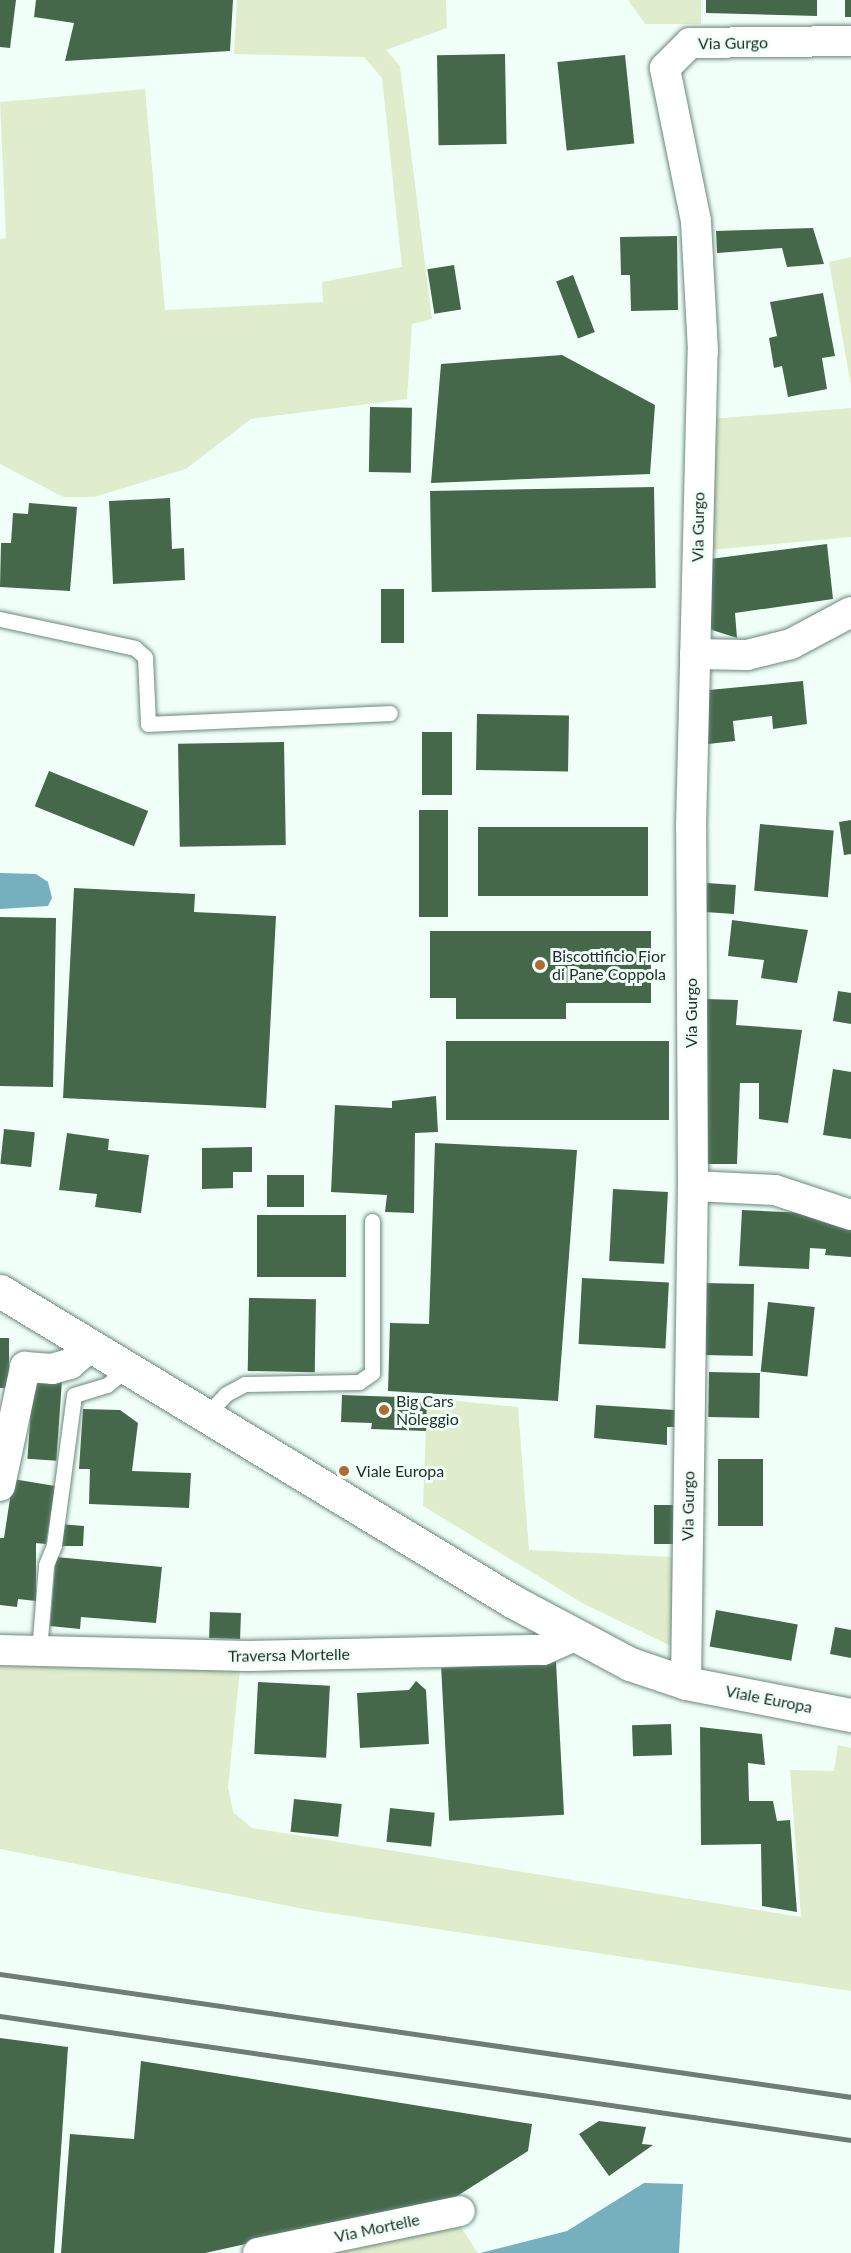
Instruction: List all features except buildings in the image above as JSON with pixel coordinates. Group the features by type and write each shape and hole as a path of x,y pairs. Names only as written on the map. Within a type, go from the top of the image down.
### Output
{"street":[{"name":"Via Gurgo","path":"686,1683 693,1186 695,654 703,351 697,233 665,68 690,43 851,41"},
{"path":"695,654 747,655 791,644 851,612"},
{"path":"693,1186 775,1190 851,1215"},
{"name":"Viale Europa","path":"0,1291 575,1636 630,1664 686,1683 851,1715"},
{"path":"0,1486 25,1367 52,1369 70,1364 91,1346"},
{"name":"Traversa Mortelle","path":"0,1650 248,1656 543,1650 575,1636"},
{"name":"Via Mortelle","path":"258,2253 460,2211"}],"lane":[{"path":"0,619 135,648 145,657 148,724 390,713"},
{"path":"206,1415 226,1394 245,1384 358,1382 372,1373 372,1221"},
{"path":"39,1651 46,1565 54,1545 74,1395 107,1386 128,1368"}],"green space":[{"path":"237,0 446,0 447,28 386,50 400,66 432,319 412,324 407,399 251,419 186,469 94,497 63,497 0,464 0,239 6,238 0,102 145,89 165,310 323,302 322,282 402,267 382,78 364,57 234,54"},
{"path":"628,0 701,0 701,24 645,24"},
{"path":"851,257 851,386 829,262"},
{"path":"851,408 851,537 710,550 710,419"},
{"path":"427,1398 518,1407 529,1550 673,1557 671,1646 584,1604 423,1506"},
{"path":"0,1663 240,1670 228,1787 233,1812 252,1828 801,1917 790,1770 834,1771 838,1745 851,1748 851,1991 309,1910 0,1849"},
{"path":"460,2226 478,2253 327,2253"}],"water":[{"path":"0,873 36,874 48,882 52,898 48,906 0,909"},
{"path":"644,2183 683,2184 679,2253 480,2253 567,2231"}],"railway":[{"path":"0,1974 851,2097"},
{"path":"0,2016 851,2140"}],"place":[{"name":"Biscottificio Fior di Pane Coppola","path":"540,965"},
{"name":"Big Cars Noleggio","path":"384,1410"},
{"name":"Viale Europa","path":"344,1471"}]}
